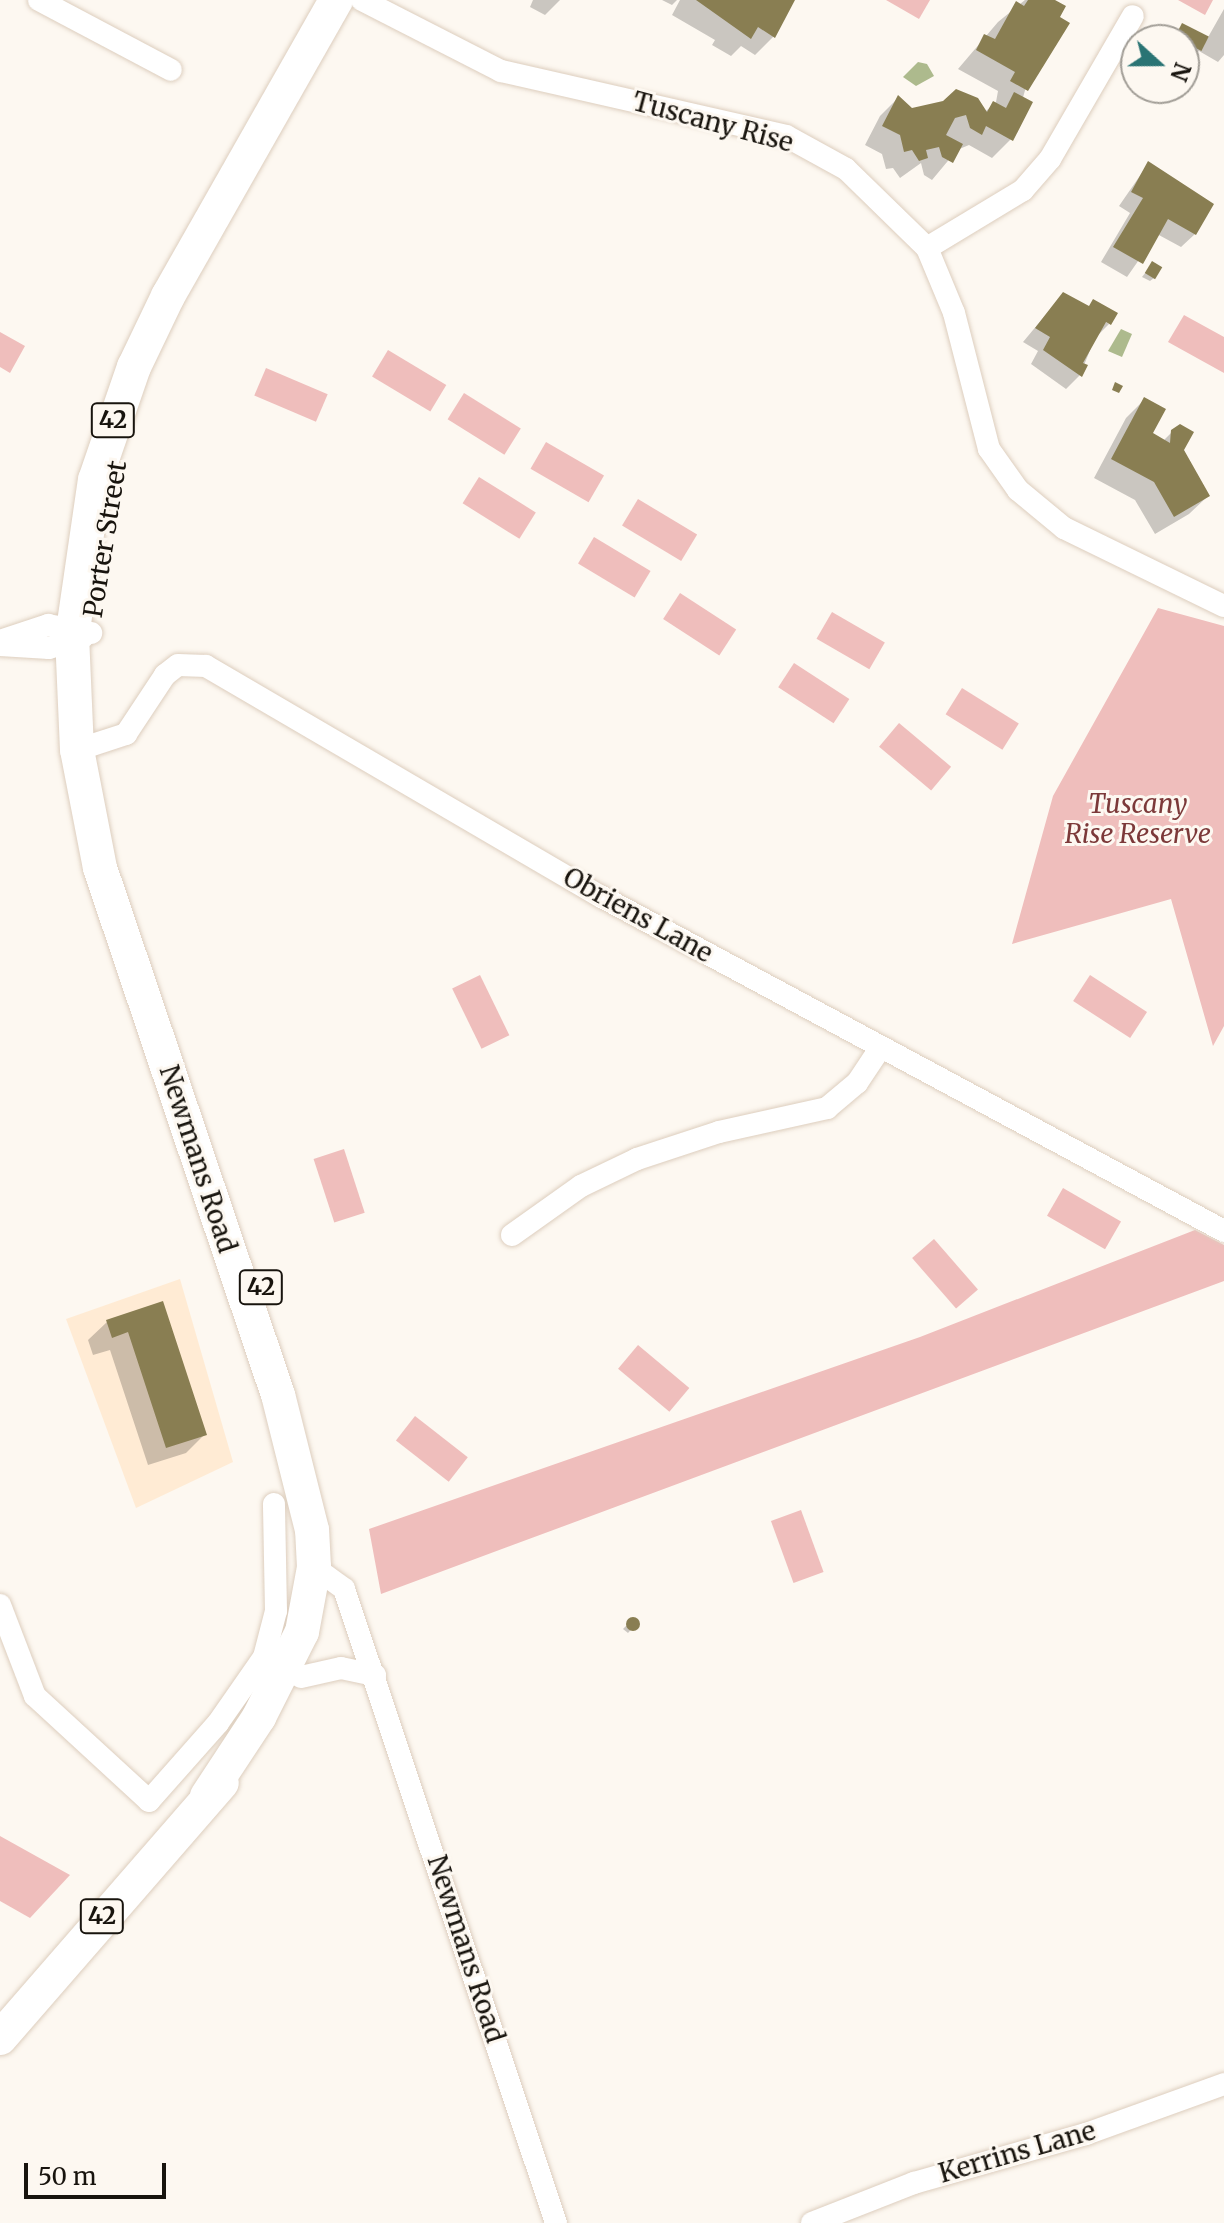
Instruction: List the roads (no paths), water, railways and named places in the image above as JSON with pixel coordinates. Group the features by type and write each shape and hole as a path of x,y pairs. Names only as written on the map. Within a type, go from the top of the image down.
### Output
{"main road":[{"name":"Porter Street","path":"77,635 87,512 108,434 168,296 336,0"},
{"name":"Newmans Road","path":"77,635 100,868 139,976 297,1455 323,1572"},
{"name":"42","path":"0,2038 207,1796 267,1731 301,1677 321,1633 323,1572"},
{"name":"42","path":"207,1796 284,1673 323,1572"}],"street":[{"path":"39,0 171,70"},
{"name":"Tuscany Rise","path":"362,0 501,71 786,136 868,185 927,248 954,313 989,449 1018,490 1064,528 1139,569 1224,606"},
{"path":"927,248 1023,190 1050,159 1133,16"},
{"name":"Porter Street","path":"0,643 48,625 77,635"},
{"name":"Obriens Lane","path":"86,746 126,734 165,675 178,665 206,666 602,897 1224,1231"},
{"path":"512,1235 581,1186 637,1159 719,1132 827,1108 857,1083 881,1047"},
{"path":"0,1605 35,1696 149,1801 218,1723 264,1657 276,1611 274,1504"},
{"name":"Newmans Road","path":"323,1572 344,1589 375,1675 556,2223"},
{"path":"301,1677 341,1668 375,1675"},
{"name":"Kerrins Lane","path":"812,2223 914,2183 1086,2134 1224,2084"}],"park label":[{"name":"Tuscany Rise Reserve","path":"1138,819"}]}
